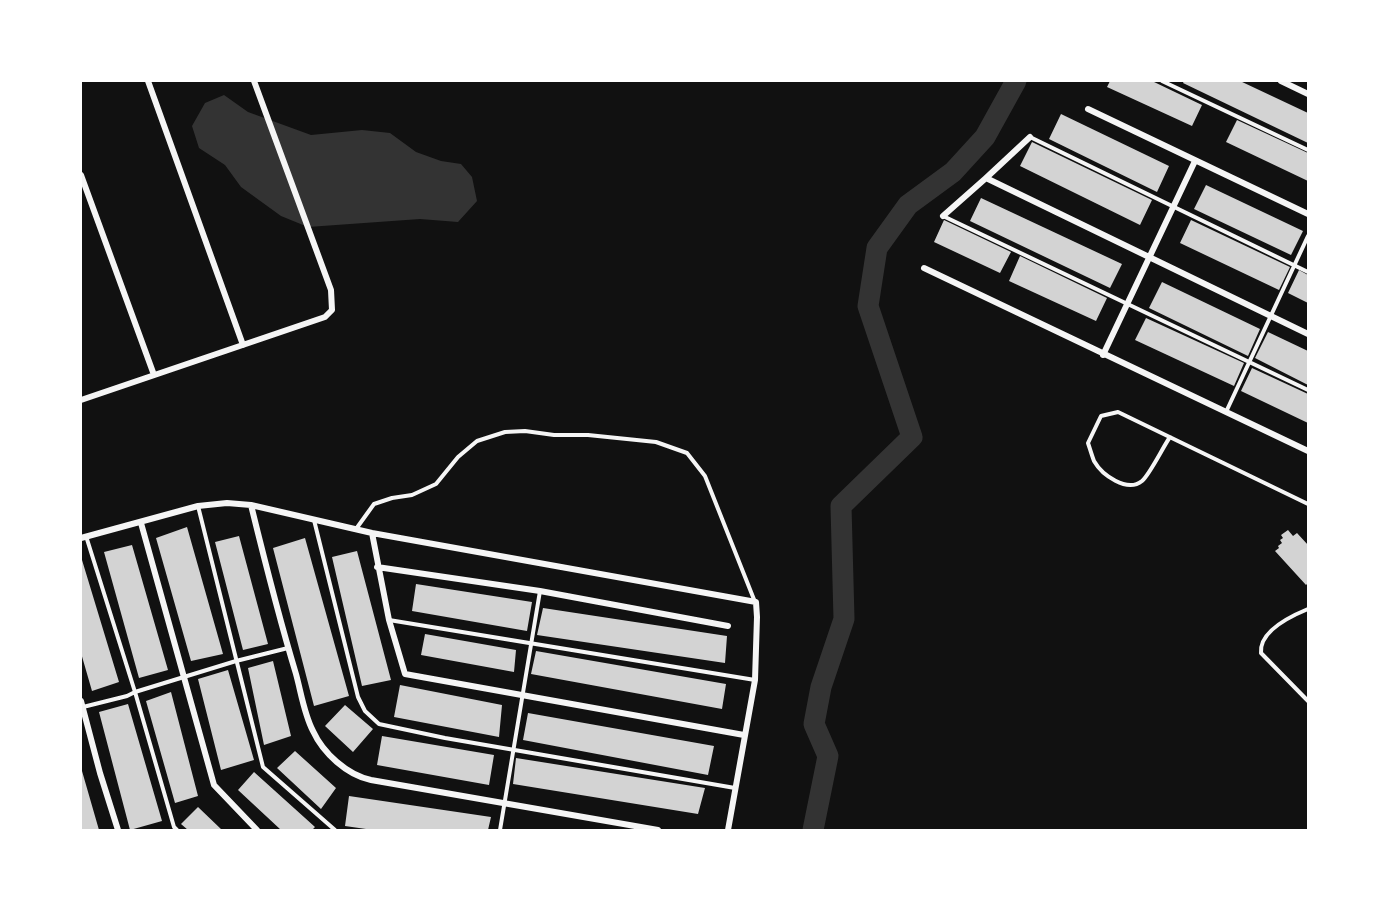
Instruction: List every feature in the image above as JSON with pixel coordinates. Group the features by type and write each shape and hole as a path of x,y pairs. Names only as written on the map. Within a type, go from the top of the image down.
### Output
{"street":[{"path":"148,81 243,345"},
{"path":"81,400 325,317 332,310 331,291 254,81"},
{"path":"1281,81 1308,94"},
{"path":"1088,109 1308,214"},
{"path":"943,216 1030,137"},
{"path":"1103,354 1195,161"},
{"path":"81,175 154,375"},
{"path":"986,178 1308,334"},
{"path":"924,268 1308,452"},
{"path":"84,537 214,503 251,506 356,530 756,602 755,680 728,830"},
{"path":"251,506 312,731 326,750 343,766 360,778 504,805 658,830"},
{"path":"141,523 214,785 257,830"},
{"path":"372,533 389,620 405,674 744,735"},
{"path":"377,567 540,591 728,626"},
{"path":"82,704 118,830"}],"lane":[{"path":"1162,81 1308,150"},
{"path":"1030,137 1308,272"},
{"path":"943,216 1308,390"},
{"path":"1226,412 1308,236"},
{"path":"1170,437 1142,480 1133,485 1122,484 1108,476 1095,462 1088,443 1101,416 1118,412 1170,437 1308,504"},
{"path":"356,530 374,504 412,495 436,484 458,457 477,441 505,432 588,435 656,442 687,453 705,476 756,602"},
{"path":"198,506 263,767 335,830"},
{"path":"314,520 358,696 365,711 379,724 445,738 737,788"},
{"path":"84,537 135,692 174,827 177,830"},
{"path":"500,830 540,591"},
{"path":"1308,609 1285,619 1264,638 1261,647 1262,653 1308,701"},
{"path":"389,620 755,680"},
{"path":"82,704 128,696 236,661 288,648"}],"shaded area":[{"path":"224,95 248,112 311,135 362,130 390,133 416,152 441,161 461,164 472,177 477,201 458,222 420,219 308,227 281,216 241,187 225,165 199,148 192,126 205,103"}],"building":[{"path":"1110,81 1152,81 1202,105 1192,126 1107,87"},
{"path":"1184,81 1240,81 1308,113 1308,143 1183,83"},
{"path":"1061,114 1169,166 1157,192 1049,139"},
{"path":"1237,120 1308,153 1308,181 1226,142"},
{"path":"1032,142 1152,200 1140,225 1020,166"},
{"path":"1206,185 1303,231 1291,255 1194,209"},
{"path":"981,198 1122,264 1110,288 970,221"},
{"path":"944,220 1011,252 1000,273 934,242"},
{"path":"1191,220 1290,267 1279,290 1180,243"},
{"path":"1020,256 1107,298 1096,321 1009,281"},
{"path":"1299,270 1308,275 1308,303 1288,293"},
{"path":"1162,282 1260,329 1248,356 1149,308"},
{"path":"1146,318 1244,363 1234,386 1135,340"},
{"path":"1268,332 1308,351 1308,385 1255,358"},
{"path":"1252,368 1308,394 1308,423 1241,391"},
{"path":"187,527 223,654 191,661 156,538"},
{"path":"1288,530 1293,536 1297,533 1308,545 1308,583 1306,585 1275,551 1282,543 1281,535"},
{"path":"239,536 268,644 243,650 215,542"},
{"path":"305,538 349,696 314,706 273,548"},
{"path":"132,545 168,670 139,678 104,552"},
{"path":"357,551 391,680 362,686 332,557"},
{"path":"82,560 119,682 92,691 81,653"},
{"path":"416,584 532,602 527,631 412,611"},
{"path":"543,608 727,636 725,663 537,635"},
{"path":"425,634 516,650 514,672 421,655"},
{"path":"536,651 726,684 722,709 531,674"},
{"path":"273,661 291,736 264,745 248,668"},
{"path":"228,670 254,760 221,770 198,679"},
{"path":"400,685 502,705 499,737 394,717"},
{"path":"171,692 198,796 175,803 146,701"},
{"path":"128,704 162,821 130,830 99,712"},
{"path":"345,705 373,729 353,752 325,726"},
{"path":"528,713 714,746 708,775 523,740"},
{"path":"382,736 494,755 489,785 377,765"},
{"path":"295,751 336,788 321,809 277,768"},
{"path":"516,758 705,788 698,814 513,784"},
{"path":"82,771 99,830 81,830"},
{"path":"254,772 315,827 312,830 281,830 238,790"},
{"path":"349,796 491,817 488,830 373,830 345,826"},
{"path":"198,807 222,830 188,830 181,824"}],"waterway":[{"path":"813,830 828,756 814,724 821,687 844,619 841,506 912,437 868,306 877,248 908,205 953,172 985,137 1016,81"}]}
